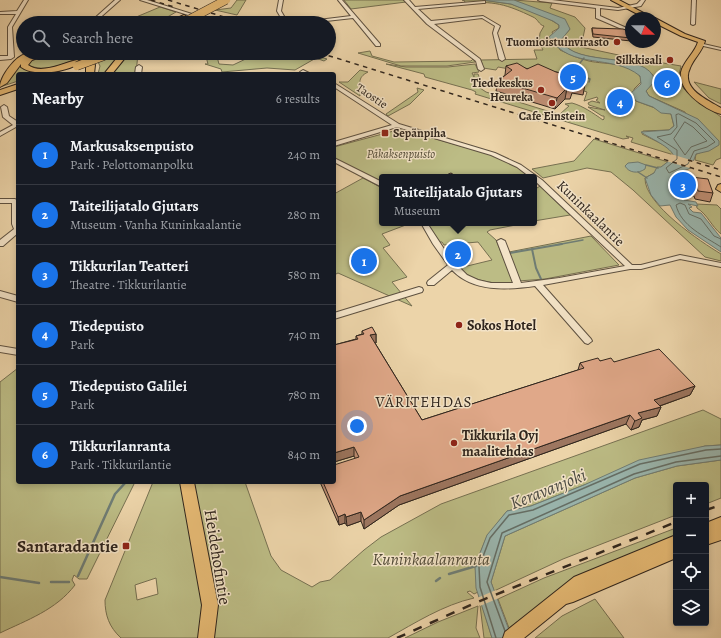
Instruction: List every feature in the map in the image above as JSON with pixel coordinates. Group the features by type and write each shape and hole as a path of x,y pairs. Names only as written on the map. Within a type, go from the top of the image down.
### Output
{"highway":[{"path":"191,16 216,0"},
{"path":"193,16 226,0"},
{"path":"0,85 8,78 17,62 21,60"},
{"path":"28,60 24,65 30,70 39,71 77,64"},
{"path":"58,72 88,60"},
{"path":"88,60 92,67 91,72"},
{"path":"94,60 97,68 96,72"},
{"path":"110,72 119,60"},
{"path":"49,72 77,64"},
{"path":"0,89 16,83"},
{"path":"0,94 16,88"}],"main road":[{"path":"608,0 636,12"},
{"path":"614,0 633,12"},
{"path":"661,23 699,42"},
{"path":"661,26 699,42"},
{"path":"699,42 691,62 684,72 684,79 694,93 721,112"},
{"path":"694,93 721,109"},
{"name":"Heidehofintie","path":"187,484 210,605 206,638"},
{"path":"709,528 721,523"},
{"path":"709,538 721,533"},
{"path":"511,638 558,601 579,582 604,570 673,543"},
{"path":"558,601 673,552"}],"street":[{"path":"17,16 26,0"},
{"path":"98,16 118,0"},
{"path":"142,0 196,16"},
{"path":"181,0 186,0"},
{"path":"281,0 279,11 282,16"},
{"path":"340,0 378,45"},
{"path":"406,0 429,23 478,61 481,69"},
{"path":"540,0 598,7 625,7 642,2"},
{"path":"693,24 694,0"},
{"path":"414,8 483,2"},
{"path":"598,7 598,17 625,29"},
{"path":"0,14 19,12"},
{"path":"0,58 11,57 10,27 16,17"},
{"path":"336,19 354,17"},
{"path":"429,23 487,18 498,26 495,33 502,59"},
{"path":"699,42 721,48"},
{"path":"138,72 139,67"},
{"name":"Taostie","path":"336,86 397,126"},
{"path":"4,107 4,114 16,124"},
{"path":"0,134 16,126"},
{"path":"336,143 397,126"},
{"name":"Kuninkaalantie","path":"397,126 493,154 519,166 530,174"},
{"path":"336,161 379,183"},
{"name":"Kuninkaalantie","path":"537,179 630,267"},
{"path":"0,200 15,201 16,226"},
{"path":"426,226 453,266 463,276 475,281 504,286 537,284 630,267 641,267 680,257 721,265"},
{"path":"0,244 16,231"},
{"path":"501,242 518,285"},
{"path":"431,283 453,266"},
{"path":"537,284 588,341"},
{"path":"336,315 419,290"},
{"path":"0,294 16,298"},
{"path":"0,349 16,352"}],"green space":[{"path":"237,0 246,0 237,15 215,10 231,8"},
{"path":"344,0 403,0 406,2 351,9"},
{"path":"462,0 482,0 511,4 546,17 559,25 559,28 552,32 560,50 585,60 619,65 633,70 639,75 642,81 634,89 636,101 671,114 674,126 669,130 643,131 642,134 670,148 674,155 631,142 633,138 626,136 629,138 623,139 475,94 476,92 472,90 425,77 424,74 386,64 406,67 448,67 475,64 479,72 472,73 474,77 474,74 478,74 480,79 474,79 474,81 477,86 486,92 560,114 569,106 565,104 572,103 592,112 603,120 604,119 604,116 588,107 605,110 589,105 588,103 592,101 600,103 596,100 598,99 597,97 584,101 587,92 532,73 498,67 496,70 483,68 481,60 537,59 534,50 543,50 539,42 540,33 544,26 533,17 507,6 492,3 464,3 465,1"},
{"path":"514,0 552,3 550,8 575,17 585,28 581,47 656,63 681,66 678,79 684,89 721,117 721,158 716,160 713,165 695,160 696,154 700,153 685,112 649,96 646,91 653,75 643,68 631,63 589,56 577,53 567,48 561,40 570,29"},
{"path":"160,7 176,12 169,16 139,16"},
{"path":"370,51 372,56 394,62 471,61 473,59 475,62 447,66 401,66 358,53"},
{"path":"29,60 73,60 48,68 28,65"},
{"path":"97,60 117,60 107,72 98,72 100,66"},
{"path":"121,60 137,60 136,72 112,72"},
{"path":"207,60 218,60 219,64 233,65 244,60 312,60 295,70 267,68 222,72 221,69 205,64 208,64"},
{"path":"20,63 22,68 28,71 44,71 16,72 16,82 0,87"},
{"path":"360,70 368,72 360,79 360,96 339,82 348,82"},
{"path":"694,82 721,89 721,104 709,98"},
{"path":"417,88 424,90 410,104 388,116 386,114 418,92"},
{"name":"Påkaksenpuisto","path":"401,129 492,155 517,166 525,174 379,174 379,182 336,160 336,146"},
{"path":"594,139 668,162 645,178 647,188 663,210 675,221 688,232 721,254 721,261 705,257 633,190 611,172 587,168 543,178 532,169 574,161"},
{"path":"659,172 664,172 658,183 659,186 665,192 676,197 676,200 655,190 653,180"},
{"path":"363,178 379,186 379,226 403,226 382,234 390,245 383,248 407,277 392,282 412,306 338,273 336,274 336,193"},
{"path":"540,186 570,215 537,220 537,188"},
{"path":"696,204 717,205 721,209 721,234 697,208"},
{"path":"429,226 511,226 487,232 496,240 514,284 485,281 471,277 459,268 492,260 478,242 444,245 442,242 439,242"},
{"path":"591,236 619,265 545,279 518,281 506,249 509,252"},
{"path":"16,370 16,484 134,484 87,579 79,579 74,575 72,580 75,585 59,601 31,619 0,633 0,382"},
{"name":"Kuninkaalanranta","path":"703,410 721,419 721,445 705,446 584,485 531,506 507,511 487,536 475,566 478,592 474,594 470,591 467,592 474,598 440,610 388,638 121,638 113,630 108,620 105,600 152,484 246,484 271,556 281,570 312,587 320,582 330,580 381,537 441,504","holes":["156,578 158,594 137,600 135,585"]},
{"path":"721,460 721,498 709,503 709,482 673,482 673,516 563,559 494,591 491,582 505,536 635,478 677,466"},
{"path":"673,529 673,537 567,584 509,628 498,599 544,578"},
{"path":"595,599 624,638 535,638 562,616"},
{"path":"480,605 482,605 492,638 484,638"},
{"path":"478,606 476,628 480,638 405,638 438,622"}],"water":[{"path":"482,0 514,0 565,19 570,29 561,40 569,49 581,54 639,65 650,71 655,81 646,91 649,96 698,119 719,141 719,145 709,151 696,154 691,168 673,175 671,182 676,192 684,200 696,202 698,206 688,204 692,207 689,208 693,212 701,213 721,238 721,252 688,230 676,217 670,205 660,206 651,195 645,178 654,173 657,167 661,167 674,157 665,146 641,132 669,130 674,126 671,114 661,113 653,107 636,101 631,93 641,84 640,76 629,69 617,65 580,58 569,54 558,47 549,37 559,28 559,25 553,21 511,4"},
{"path":"638,162 646,165 645,169 639,172 634,172 625,166 628,163"},
{"path":"721,445 721,460 677,466 635,478 505,536 491,582 512,638 492,638 476,588 475,566 487,535 507,511 531,506 584,485 639,460 705,446"}],"pier":[{"path":"671,154 697,162 693,169 666,161 672,156"},
{"path":"496,590 499,598 480,606 477,598"}],"building":[{"path":"592,28 625,30 625,37 593,34"},
{"path":"517,63 527,69 538,64 556,72 586,79 585,84 574,82 572,88 567,88 557,98 498,81 512,70 506,66"},
{"path":"681,174 708,179 713,193 698,191 697,187 690,186 689,181 683,180"},
{"path":"460,243 466,249 459,251 454,245"},
{"name":"Tikkurila Oyj maalitehdas","path":"372,327 376,334 370,335 422,420 584,368 580,363 598,358 600,361 611,358 614,362 659,349 695,386 654,400 661,407 638,413 642,418 635,421 630,415 400,496 364,520 361,512 346,517 345,514 338,517 324,484 336,484 336,464 359,457 354,447 336,452 336,344 358,339 356,336 364,334 362,331"}],"waterway":[{"name":"Keravanjoki","path":"580,63 584,58"},
{"path":"576,69 574,71 576,73"},
{"path":"578,74 590,79 589,82"},
{"path":"646,165 658,168"},
{"path":"638,172 647,178"},
{"path":"556,245 583,240"},
{"path":"532,249 562,244"},
{"path":"510,253 532,249"},
{"path":"532,249 536,268 541,279"},
{"path":"78,576 115,494 124,484"},
{"path":"449,574 476,566"},
{"path":"0,577 39,583"},
{"path":"436,581 440,578"},
{"path":"51,582 69,582"}],"railway":[{"path":"151,0 174,7"},
{"path":"168,0 221,16"},
{"path":"336,58 721,177"},
{"path":"688,160 721,170"},
{"path":"709,509 721,505"},
{"path":"397,638 475,603 673,523"}],"place":[{"name":"Tuomioistuinvirasto","path":"617,42"},
{"name":"Silkkisali","path":"670,60"},
{"name":"Tiedepuisto Galilei","path":"573,77"},
{"name":"Tikkurilanranta","path":"667,83"},
{"name":"Tiedekeskus Heureka","path":"541,90"},
{"name":"Tiedepuisto","path":"620,102"},
{"name":"Cafe Einstein","path":"552,103"},
{"name":"Sepänpiha","path":"385,133"},
{"name":"Tikkurilan Teatteri","path":"683,185"},
{"name":"Taiteilijatalo Gjutars","path":"458,254"},
{"name":"Markusaksenpuisto","path":"364,261"},
{"name":"Sokos Hotel","path":"459,325"},
{"name":"Tikkurila Oyj maalitehdas","path":"454,443"},
{"name":"Santaradantie","path":"126,546"}],"district":[{"name":"VÄRITEHDAS","path":"424,402"}]}
